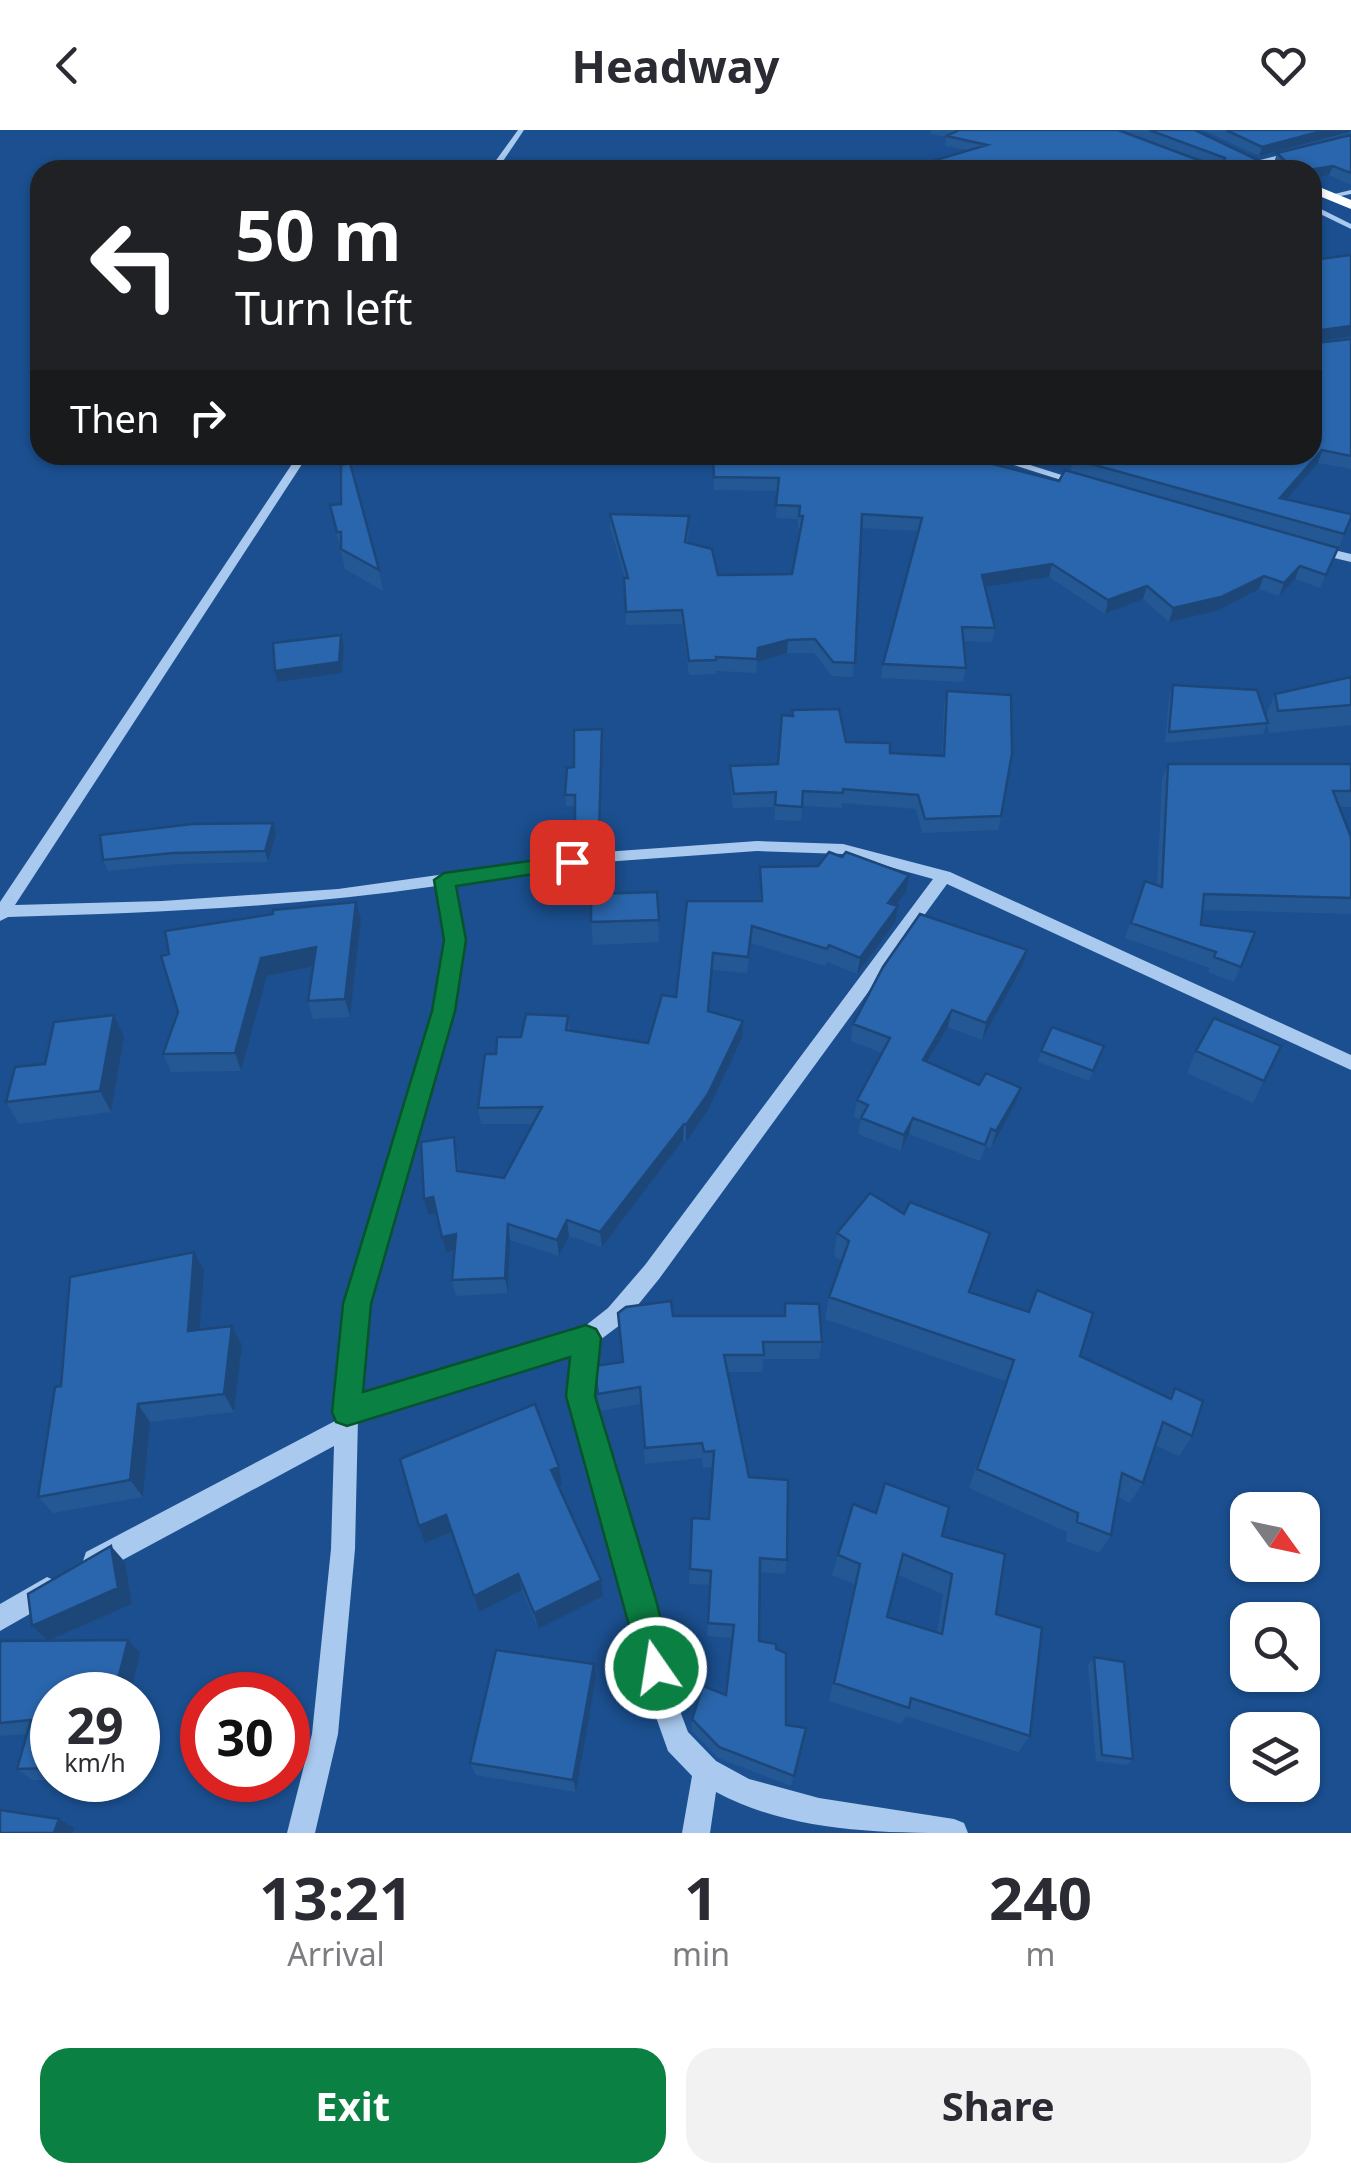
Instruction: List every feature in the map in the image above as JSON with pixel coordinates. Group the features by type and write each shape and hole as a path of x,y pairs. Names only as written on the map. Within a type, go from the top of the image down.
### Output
{"highway":[{"path":"1238,154 1252,160"},
{"path":"1322,192 1350,200"}],"street":[{"path":"369,130 392,130"},
{"path":"500,160 521,130"},
{"path":"1264,160 1314,148"},
{"path":"1322,206 1350,200"},
{"path":"1322,212 1351,227"},
{"path":"1,912 296,465"},
{"path":"1021,465 1096,487"},
{"path":"1296,544 1351,558"},
{"path":"1,912 162,907 318,896 604,857 757,846 843,850 944,876 1351,1063"},
{"path":"0,1618 346,1419 586,1338 616,1315 652,1272 944,876"},
{"path":"301,1833 325,1734 343,1549 346,1419 357,1304 443,1011 455,940 444,880"},
{"path":"586,1338 580,1396 678,1742 706,1771 744,1792 818,1812 954,1833"},
{"path":"696,1833 706,1771"}],"building":[{"path":"959,130 1118,130 1198,160 936,160 987,145 947,136"},
{"path":"1149,130 1195,130 1258,160 1224,160"},
{"path":"1226,130 1326,130 1262,147"},
{"path":"1351,135 1351,173 1333,166 1322,168 1322,160 1284,160 1277,153"},
{"path":"1351,255 1351,326 1322,330 1322,259"},
{"path":"1351,339 1351,456 1322,450 1322,342"},
{"path":"341,465 351,465 379,570 341,549 341,532 337,532 330,505 341,504"},
{"path":"713,465 997,465 1059,481 1065,470 1338,548 1326,575 1300,566 1284,583 1264,576 1221,597 1173,608 1147,586 1108,600 1052,564 982,575 995,628 962,627 966,668 883,664 922,518 862,514 855,663 833,662 815,639 788,640 758,648 757,659 716,657 689,661 682,610 626,612 624,578 628,578 610,514 689,516 685,542 712,549 718,575 792,574 803,516 799,516 800,506 776,505 779,478 714,477"},
{"path":"1095,465 1309,465 1280,498 1351,514 1344,534"},
{"path":"341,635 339,662 275,671 273,643"},
{"path":"1351,677 1351,705 1278,711 1275,694"},
{"path":"1173,685 1257,690 1268,723 1169,732"},
{"path":"947,691 1011,695 1012,754 1001,816 925,819 918,795 843,789 843,793 803,791 802,807 775,805 776,792 734,794 730,766 778,764 782,715 793,716 792,710 839,709 846,742 890,743 890,753 944,756"},
{"path":"602,729 599,834 575,833 575,795 565,795 567,768 574,767 574,730"},
{"path":"1168,764 1351,764 1351,791 1333,791 1351,837 1351,898 1204,894 1201,925 1255,932 1241,967 1214,957 1216,952 1131,923 1145,881 1162,887"},
{"path":"273,823 265,851 173,853 103,860 100,835 192,824"},
{"path":"829,852 842,857 846,852 909,875 888,903 898,906 860,958 829,945 827,949 752,926 748,957 713,953 708,1011 743,1021 708,1094 686,1125 600,1232 567,1220 557,1240 508,1224 505,1278 452,1280 456,1234 442,1237 433,1197 424,1199 421,1142 454,1137 457,1171 504,1178 542,1107 478,1108 485,1054 496,1054 497,1037 521,1037 526,1014 568,1016 566,1030 648,1043 662,995 676,997 687,901 762,901 760,867 818,866"},
{"path":"657,892 659,920 591,922 591,894"},
{"path":"356,902 345,999 308,1001 316,947 261,958 235,1053 163,1054 178,1012 161,956 169,954 165,931 273,914 273,910"},
{"path":"920,914 1027,950 986,1023 952,1010 923,1060 979,1085 986,1073 1021,1088 996,1131 991,1129 985,1145 913,1118 904,1135 861,1118 868,1105 857,1100 890,1038 853,1024 883,967"},
{"path":"114,1015 100,1091 6,1102 15,1067 45,1064 54,1022"},
{"path":"1214,1018 1281,1046 1264,1081 1196,1051"},
{"path":"1052,1027 1104,1046 1093,1071 1041,1051"},
{"path":"870,1193 904,1214 910,1202 990,1233 969,1292 1029,1312 1037,1290 1093,1313 1080,1356 1171,1399 1175,1388 1203,1401 1192,1436 1163,1422 1143,1483 1122,1473 1111,1535 1077,1522 1078,1513 977,1469 1014,1360 829,1297 849,1241 837,1233"},
{"path":"194,1252 188,1331 232,1326 224,1394 138,1404 130,1480 38,1497 55,1387 61,1386 70,1277"},
{"path":"671,1301 673,1316 785,1316 785,1303 819,1304 822,1342 763,1342 764,1355 724,1355 749,1477 788,1480 787,1560 760,1558 759,1641 776,1644 776,1649 786,1653 786,1725 806,1728 794,1776 719,1747 692,1719 703,1686 726,1695 734,1625 708,1623 711,1571 690,1569 692,1518 709,1519 714,1451 704,1452 702,1443 645,1448 640,1387 598,1394 594,1366 623,1362 618,1313 626,1307"},
{"path":"535,1404 559,1467 551,1470 601,1580 534,1613 518,1574 474,1596 446,1515 419,1526 400,1459"},
{"path":"885,1483 949,1507 942,1536 1005,1554 996,1614 1042,1628 1030,1736 911,1698 909,1708 834,1683 860,1564 838,1555 853,1504 876,1513","holes":["903,1554 952,1574 942,1634 887,1617"]},
{"path":"111,1546 118,1588 32,1626 28,1594"},
{"path":"128,1640 120,1672 30,1672 30,1720 0,1723 0,1641"},
{"path":"496,1650 594,1664 573,1780 470,1763"},
{"path":"1094,1657 1124,1662 1133,1759 1102,1755"},
{"path":"30,1724 30,1769 17,1769"},
{"path":"0,1810 59,1819 54,1833 0,1833"}],"route":[{"path":"572,862 444,880 455,940 443,1011 357,1304 347,1412 586,1338 580,1396 656,1668"}]}
